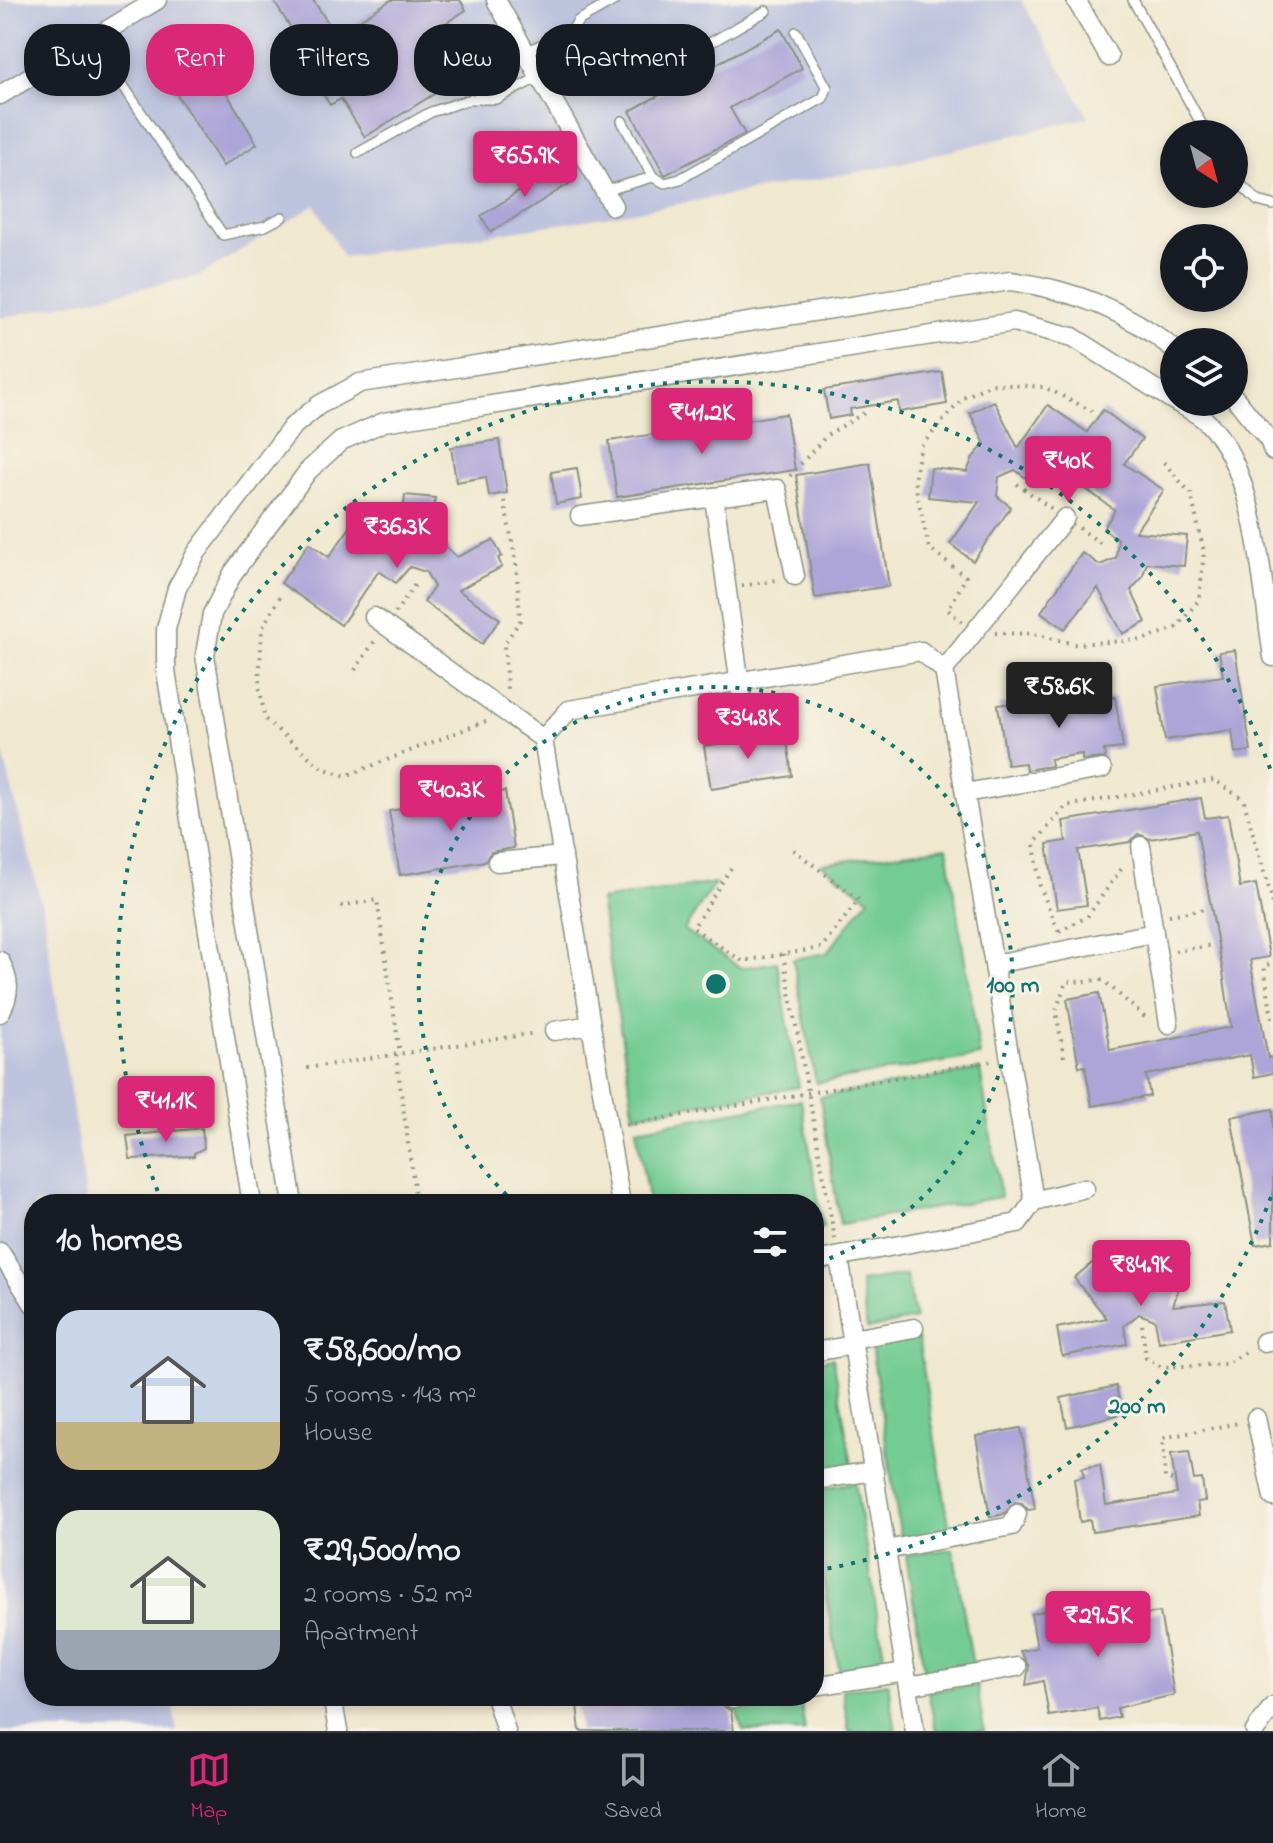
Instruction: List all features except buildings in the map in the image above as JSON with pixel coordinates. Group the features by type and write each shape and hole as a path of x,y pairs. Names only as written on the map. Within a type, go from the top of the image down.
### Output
{"street":[{"path":"117,24 157,0"},
{"path":"496,0 536,71"},
{"path":"1076,0 1109,57"},
{"path":"0,95 24,80"},
{"path":"550,96 608,199"},
{"path":"250,1194 166,671 166,629 177,588 197,552 292,427 319,405 360,383 1010,281 1055,287 1107,307 1160,340"},
{"path":"291,1194 205,655 212,614 233,573 308,471 341,441 384,422 1014,322 1073,337 1160,392"},
{"path":"1248,414 1269,440 1273,451"},
{"path":"1198,416 1206,421 1231,454 1248,505 1273,657"},
{"path":"580,516 777,489 795,576"},
{"path":"714,497 724,590 745,722"},
{"path":"944,670 1065,518"},
{"path":"374,617 543,739 619,1194"},
{"path":"543,739 569,710 921,651 944,670 1034,1201"},
{"path":"965,793 1102,769"},
{"path":"1141,846 1169,1024"},
{"path":"497,862 563,856"},
{"path":"994,964 1049,953 1152,925"},
{"path":"0,961 9,979 8,998 0,1013"},
{"path":"554,1031 591,1025"},
{"path":"824,1259 1018,1223 1034,1201 1085,1188"},
{"path":"0,1252 24,1289"},
{"path":"839,1257 915,1731"},
{"path":"824,1349 914,1328"},
{"path":"1256,1418 1273,1497"},
{"path":"824,1478 874,1471"},
{"path":"886,1550 1012,1526 1017,1514"},
{"path":"824,1685 1017,1667"},
{"path":"334,1706 338,1731"},
{"path":"498,1706 506,1731"},
{"path":"1255,1731 1273,1706"}],"lane":[{"path":"576,24 615,0"},
{"path":"1133,0 1199,120"},
{"path":"715,38 766,11"},
{"path":"622,121 653,177 665,183 680,179 823,98 827,88 796,32"},
{"path":"525,52 536,47"},
{"path":"358,153 431,112 471,99 496,99 536,84"},
{"path":"130,96 223,235 265,226 282,217"},
{"path":"608,199 653,177"},
{"path":"1248,191 1258,201 1273,205"}],"path":[{"path":"1092,411 1044,387 991,384 963,398 921,446 914,480 929,548 966,577 948,610 974,632 1034,634 1074,644 1142,640 1176,628 1199,600 1204,552 1191,494 1161,459"},
{"path":"777,489 827,435 866,412"},
{"path":"280,597 262,629 259,684 265,719 322,768 346,776 444,735 508,714 504,644 520,621 516,561 504,501"},
{"path":"724,590 795,576"},
{"path":"1049,953 1058,931 1087,917 1141,846"},
{"path":"731,868 693,928 742,961 821,948 859,900 791,848"},
{"path":"341,906 377,900 415,1194"},
{"path":"1152,925 1206,909"},
{"path":"1157,954 1212,945"},
{"path":"783,954 839,1257"},
{"path":"1272,1018 1264,966 1273,963"},
{"path":"1064,1057 1056,1011 1066,982 1103,980 1155,1026 1169,1024"},
{"path":"307,1068 554,1031"},
{"path":"608,1128 1010,1058"},
{"path":"1142,1325 1146,1358 1162,1367 1226,1364 1269,1341"},
{"path":"1172,1480 1165,1478 1163,1438 1256,1418"}],"shaded area":[{"path":"0,0 1021,0 1089,117 880,168 604,217 343,257 315,205 199,276 0,318"},
{"path":"0,742 43,910 86,1194 24,1194 24,1706 173,1706 177,1731 0,1731"}],"green space":[{"path":"947,847 980,1056 816,1083 793,959 827,953 869,898 821,864"},
{"path":"715,883 684,930 741,968 777,962 799,1087 634,1115 600,900"},
{"path":"980,1070 1001,1197 840,1224 820,1097"},
{"path":"801,1100 817,1194 647,1194 636,1129"},
{"path":"906,1275 915,1319 867,1329 860,1282"},
{"path":"918,1338 950,1531 901,1539 871,1345"},
{"path":"833,1358 852,1465 824,1470 824,1360"},
{"path":"855,1482 886,1667 840,1674 824,1585 824,1488"},
{"path":"953,1549 973,1666 925,1675 906,1555"},
{"path":"888,1683 896,1731 849,1731 842,1690"},
{"path":"977,1685 984,1731 936,1731 928,1691"},
{"path":"742,1706 801,1706 805,1731 743,1731 736,1709"}]}
